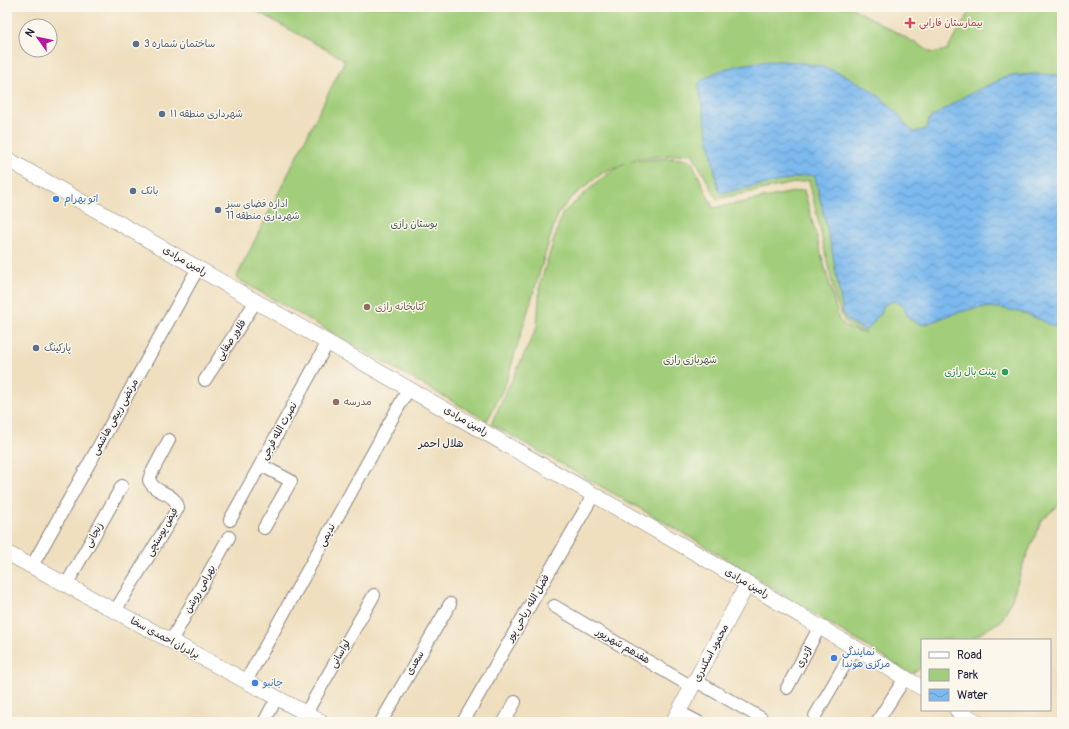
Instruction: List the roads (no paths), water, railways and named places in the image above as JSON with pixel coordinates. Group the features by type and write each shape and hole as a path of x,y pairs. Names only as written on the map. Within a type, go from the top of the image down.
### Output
{"street":[{"name":"رامین مرادی","path":"7,159 748,583 921,687"},
{"name":"مرتضی ربیعی هاشمی","path":"32,566 198,268"},
{"name":"فلاور صفایی","path":"205,380 256,301"},
{"name":"نصرت الله فرجی","path":"230,520 328,342"},
{"name":"ندیمی","path":"246,681 409,388"},
{"name":"فیض پوستچی","path":"115,611 178,508 175,499 154,487 150,480 151,474 169,440"},
{"path":"261,465 290,481 264,528"},
{"name":"زنجانی","path":"66,584 122,486"},
{"name":"فضل الله ریاحی پور","path":"463,722 594,494"},
{"name":"بهرامی روشن","path":"171,641 229,537"},
{"name":"برادران احمدی سخا","path":"7,553 322,722"},
{"name":"محمود اسکندری","path":"676,717 748,583"},
{"name":"لواسانی","path":"306,713 374,595"},
{"name":"سعدی","path":"381,722 450,604"},
{"name":"هفدهم شهریور","path":"554,606 694,684 761,718"},
{"name":"اژدری","path":"787,688 820,626"},
{"path":"815,716 855,647"},
{"path":"878,722 905,678"},
{"path":"504,722 515,702"},
{"path":"264,722 272,707"},
{"path":"959,715 977,722"},
{"path":"676,717 698,722"}],"water":[{"path":"779,61 811,64 840,73 854,80 881,98 896,112 913,132 924,130 928,126 929,119 965,96 1008,76 1036,74 1062,75 1062,331 1039,319 1002,308 977,308 949,315 923,325 909,319 901,305 893,301 883,306 881,314 865,331 847,320 843,313 832,250 815,177 810,175 722,193 719,192 698,84 714,73 725,69 759,62"}],"place":[{"name":"بیمارستان فارابی","path":"910,23"},
{"name":"ساختمان شماره 3","path":"136,44"},
{"name":"شهرداری منطقه ۱۱","path":"162,114"},
{"name":"بانک","path":"133,191"},
{"name":"اتو بهرام","path":"56,199"},
{"name":"اداره فضای سبز شهرداری منطقه 11","path":"218,210"},
{"name":"کتابخانه رازی","path":"367,307"},
{"name":"پارکینگ","path":"36,348"},
{"name":"پینت بال رازی","path":"1005,372"},
{"name":"مدرسه","path":"336,402"},
{"name":"نمایندگی مرکزی هوندا","path":"834,658"},
{"name":"جانبو","path":"255,683"}],"district":[{"name":"هلال احمر","path":"441,443"}],"park label":[{"name":"بوستان رازی","path":"414,224"},
{"name":"شهربازی رازی","path":"690,360"}]}
